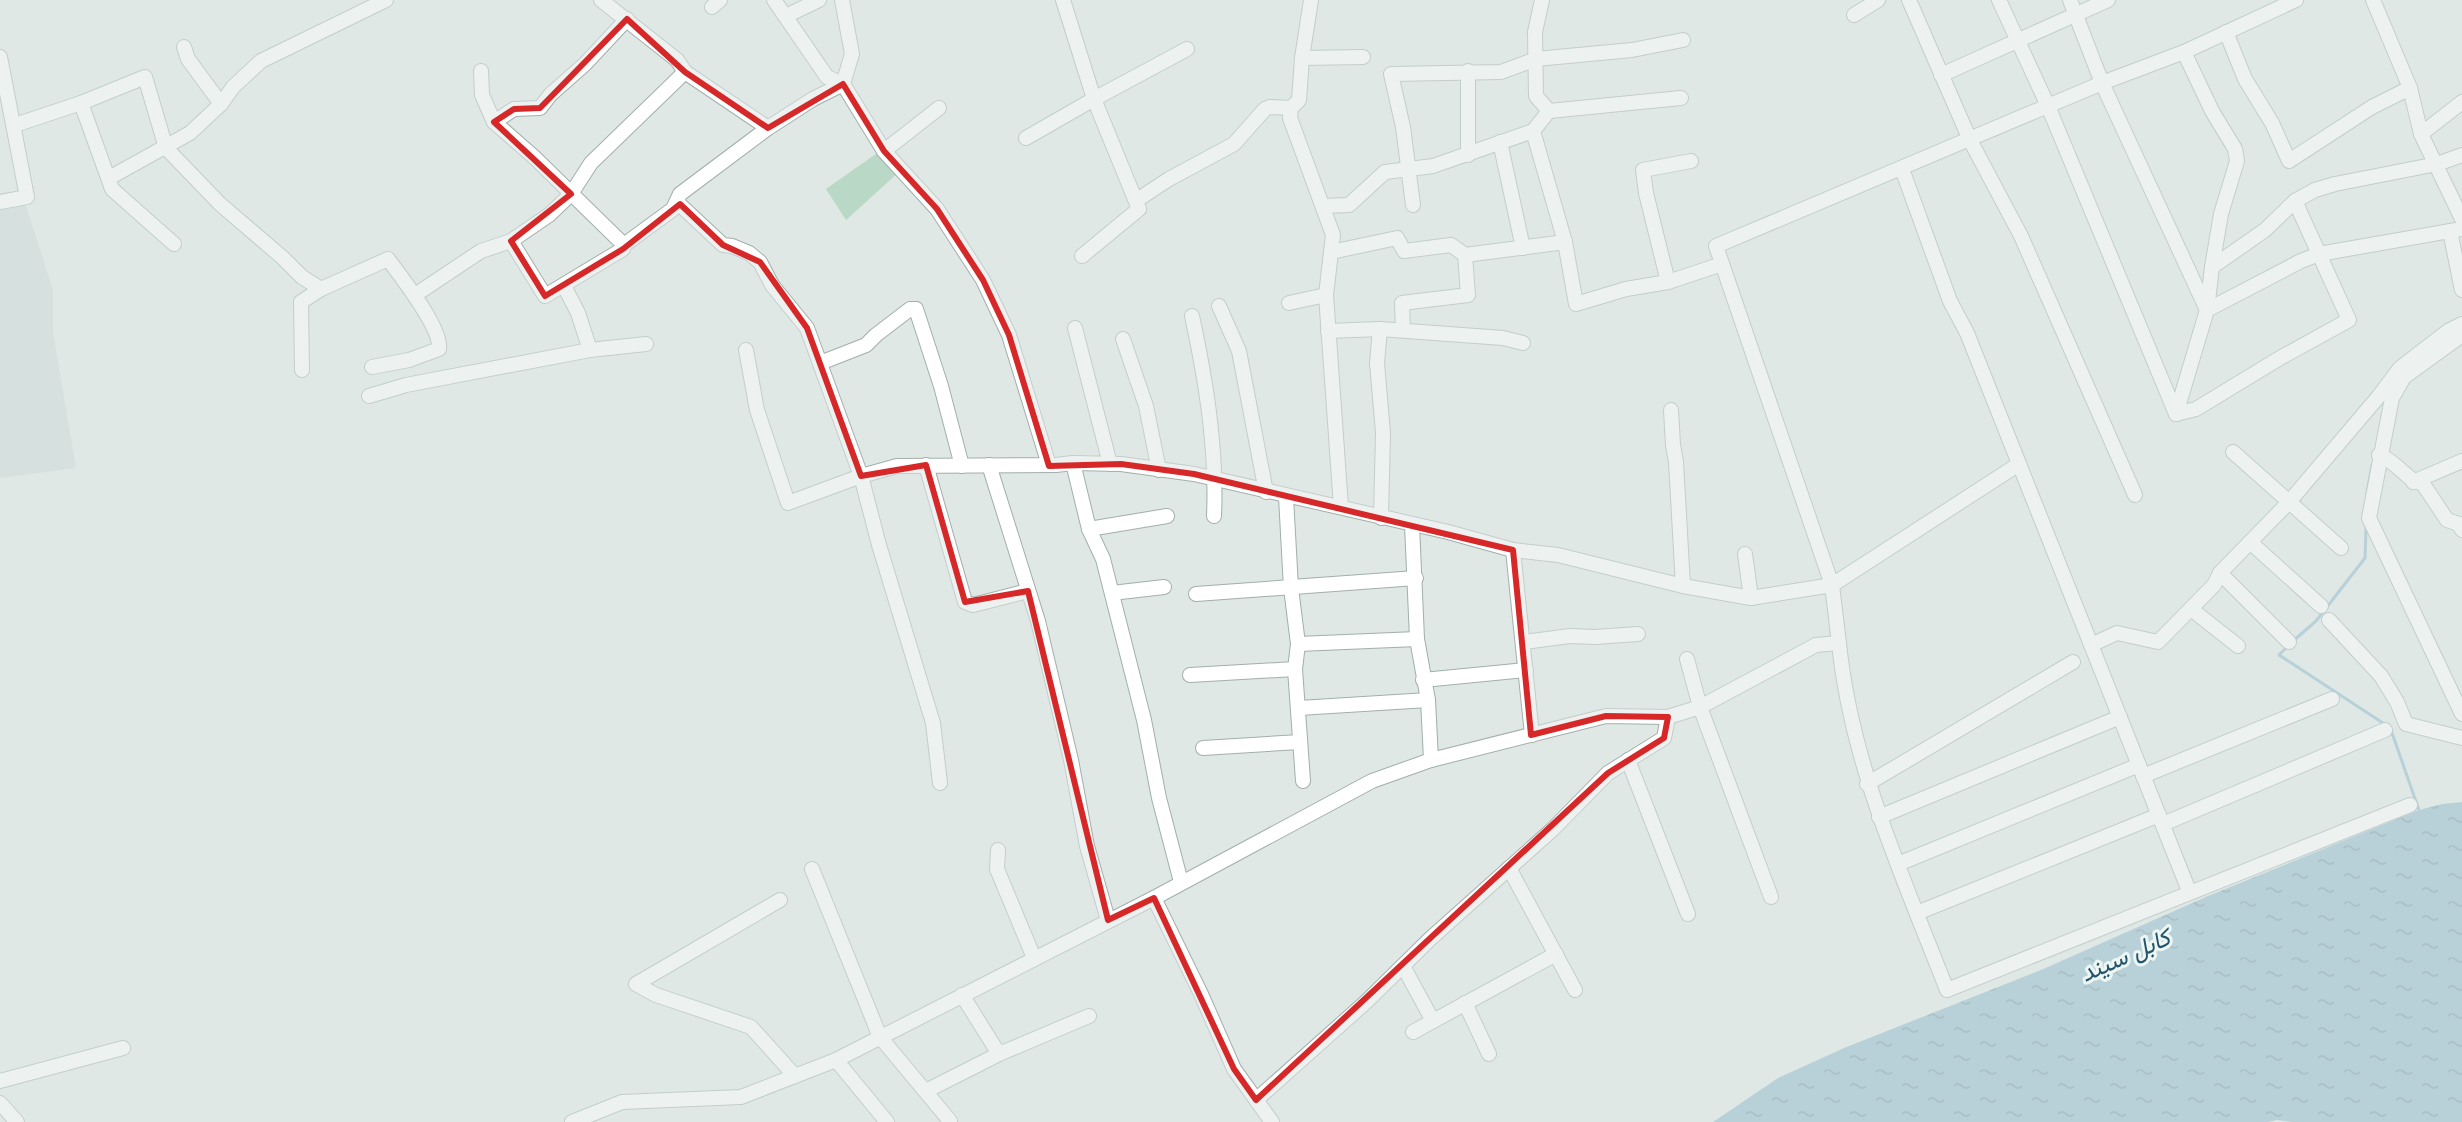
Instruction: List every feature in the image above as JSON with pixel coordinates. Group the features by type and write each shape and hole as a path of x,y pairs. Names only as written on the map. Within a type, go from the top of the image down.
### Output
{"street":[{"path":"601,0 677,60 685,72 768,128"},
{"path":"774,0 827,77 843,84 884,151 937,209 983,280 1009,335 1049,465"},
{"path":"786,16 819,0"},
{"path":"511,241 545,296 623,249 624,245 673,209 680,194 768,128 843,84 852,54 842,0"},
{"path":"1063,0 1094,99 1139,211 1082,256"},
{"path":"1311,0 1299,100 1291,108 1290,118 1333,235 1326,295 1341,507"},
{"path":"1542,0 1535,32 1536,96 1549,111"},
{"path":"1854,15 1878,0"},
{"path":"1909,0 1970,140 2021,236 2135,495"},
{"path":"1999,0 2048,106 2176,414"},
{"path":"1941,75 2018,42 2073,7 2108,0"},
{"path":"2296,0 2184,52 2102,83 1716,246 1832,585 1841,665 1867,784 1947,990 2410,805"},
{"path":"2373,0 2410,88 2421,134 2462,219"},
{"path":"109,178 190,133 261,61 382,1"},
{"path":"2073,7 2102,83 2207,310"},
{"path":"494,122 514,109 540,108 627,19"},
{"path":"2226,32 2245,79 2272,123 2289,161 2372,107 2410,88"},
{"path":"1413,205 1403,127 1391,74 1501,72 1536,59 1632,50 1683,40"},
{"path":"184,47 188,59 221,104"},
{"path":"1026,138 1187,49"},
{"path":"2176,414 2207,310 2221,214 2237,161 2235,149 2212,111 2184,52"},
{"path":"0,57 27,197 0,202"},
{"path":"1302,58 1363,57"},
{"path":"481,71 482,95 494,122 624,245"},
{"path":"1468,71 1468,155"},
{"path":"415,295 481,251 511,241 549,215 571,194 591,163 685,72"},
{"path":"15,125 145,77 166,148 220,204 302,277 321,289"},
{"path":"1323,206 1349,205 1385,172 1433,166 1533,131 1549,111 1681,98"},
{"path":"2421,134 2462,102"},
{"path":"81,103 112,189 174,244"},
{"path":"884,151 939,108"},
{"path":"1137,200 1234,144 1265,109 1291,108"},
{"path":"1533,131 1565,242 1576,304 1626,289 1668,282 1722,264"},
{"path":"1500,142 1523,248"},
{"path":"2212,267 2265,230 2295,201 2335,184 2437,164 2462,155"},
{"path":"1668,282 1643,170 1691,161"},
{"path":"1902,169 1950,301 1967,333 2189,891"},
{"path":"2176,414 2196,409 2349,320 2295,201"},
{"path":"677,202 723,245 749,253 760,262 772,285 807,328 861,476 933,723 940,783"},
{"path":"2207,310 2319,254 2456,230 2462,290"},
{"path":"1331,252 1397,238 1404,251 1451,245 1465,255 1565,242"},
{"path":"1403,330 1402,303 1468,295 1465,255"},
{"path":"302,370 301,302 321,289 388,259 415,295 440,340 439,349 409,360 372,367"},
{"path":"564,286 578,313 590,350"},
{"path":"1289,303 1326,295"},
{"path":"1219,306 1239,351 1266,492"},
{"path":"820,363 866,345 910,309 916,309 962,466"},
{"path":"1192,316 1203,369 1215,480 1214,516"},
{"path":"2091,645 2117,633 2158,642 2289,502 2400,368 2462,324"},
{"path":"1075,328 1110,464"},
{"path":"1380,329 1377,363 1383,433 1381,518"},
{"path":"1328,331 1403,330 1503,338 1523,343"},
{"path":"2462,335 2404,377 2392,398 2369,518 2462,714"},
{"path":"1123,339 1146,406 1159,470"},
{"path":"369,396 406,385 590,350 646,344"},
{"path":"746,350 757,410 788,503 897,466 1110,464 1194,474 1448,532 1513,550 1597,564 1683,586 1751,598 1832,585 2019,464"},
{"path":"1671,410 1683,586"},
{"path":"2233,452 2341,548"},
{"path":"2379,455 2389,458 2413,482 2423,484 2447,520 2459,524 2462,530"},
{"path":"2413,482 2462,461"},
{"path":"1073,463 1089,529 1103,559 1112,593 1181,882"},
{"path":"926,465 965,602 973,605 1028,591"},
{"path":"989,465 1038,621 1071,760 1087,846 1108,920"},
{"path":"1286,497 1291,588 1298,644 1295,669 1303,781"},
{"path":"1089,529 1167,516"},
{"path":"1412,525 1417,639 1428,700 1431,760"},
{"path":"2250,542 2321,606"},
{"path":"1513,550 1532,735"},
{"path":"1745,554 1751,598"},
{"path":"2220,573 2289,642"},
{"path":"1196,594 1416,578"},
{"path":"1112,593 1164,587"},
{"path":"2191,609 2238,646"},
{"path":"2329,620 2381,676 2406,724 2462,737"},
{"path":"1524,642 1570,636 1638,634"},
{"path":"1298,644 1417,639"},
{"path":"572,1122 622,1102 741,1097 836,1060 1154,898 1372,781 1431,760 1606,716 1668,717 1700,707 1816,645 1839,643"},
{"path":"1687,659 1700,707 1771,897"},
{"path":"1867,784 2073,662"},
{"path":"1190,675 1295,669"},
{"path":"1423,680 1526,670"},
{"path":"1898,864 2332,699"},
{"path":"1299,708 1428,700"},
{"path":"1256,1100 1553,829 1608,773 1664,738 1668,717"},
{"path":"1879,817 2120,717"},
{"path":"1917,913 2385,730"},
{"path":"1203,748 1300,742"},
{"path":"1628,760 1688,914"},
{"path":"998,850 997,869 1034,958"},
{"path":"1509,868 1575,990"},
{"path":"812,869 880,1037 950,1121"},
{"path":"1154,898 1234,1069 1272,1122"},
{"path":"780,900 636,984 656,995 751,1027 795,1076"},
{"path":"1413,1032 1556,954"},
{"path":"1403,966 1433,1021"},
{"path":"962,995 999,1054"},
{"path":"1465,1003 1489,1054"},
{"path":"926,1091 999,1054 1089,1016"},
{"path":"0,1081 123,1048"},
{"path":"836,1060 887,1122"},
{"path":"0,1103 17,1122"}],"highlighted area":[{"path":"627,19 685,72 768,128 843,84 884,151 937,209 983,280 1009,335 1049,466 1121,464 1194,474 1513,550 1531,735 1606,716 1668,717 1664,738 1608,773 1256,1100 1234,1069 1154,898 1108,920 1028,591 965,602 926,465 861,476 807,328 760,262 723,245 680,204 623,249 545,296 511,241 571,194 494,122 514,109 540,108"}],"shaded area":[{"path":"25,203 53,290 53,332 76,468 0,478 0,209"}],"green space":[{"path":"880,151 899,172 846,220 826,189"}],"water":[{"name":"کابل سيند","path":"2462,802 2462,1122 1713,1122 1778,1078 1844,1048 2041,970 2208,896 2419,810"}],"waterway":[{"path":"2367,493 2372,465"},
{"path":"2293,641 2316,621 2365,558 2366,528"},
{"path":"2288,646 2279,655 2386,725"},
{"path":"2391,730 2420,813"}]}
